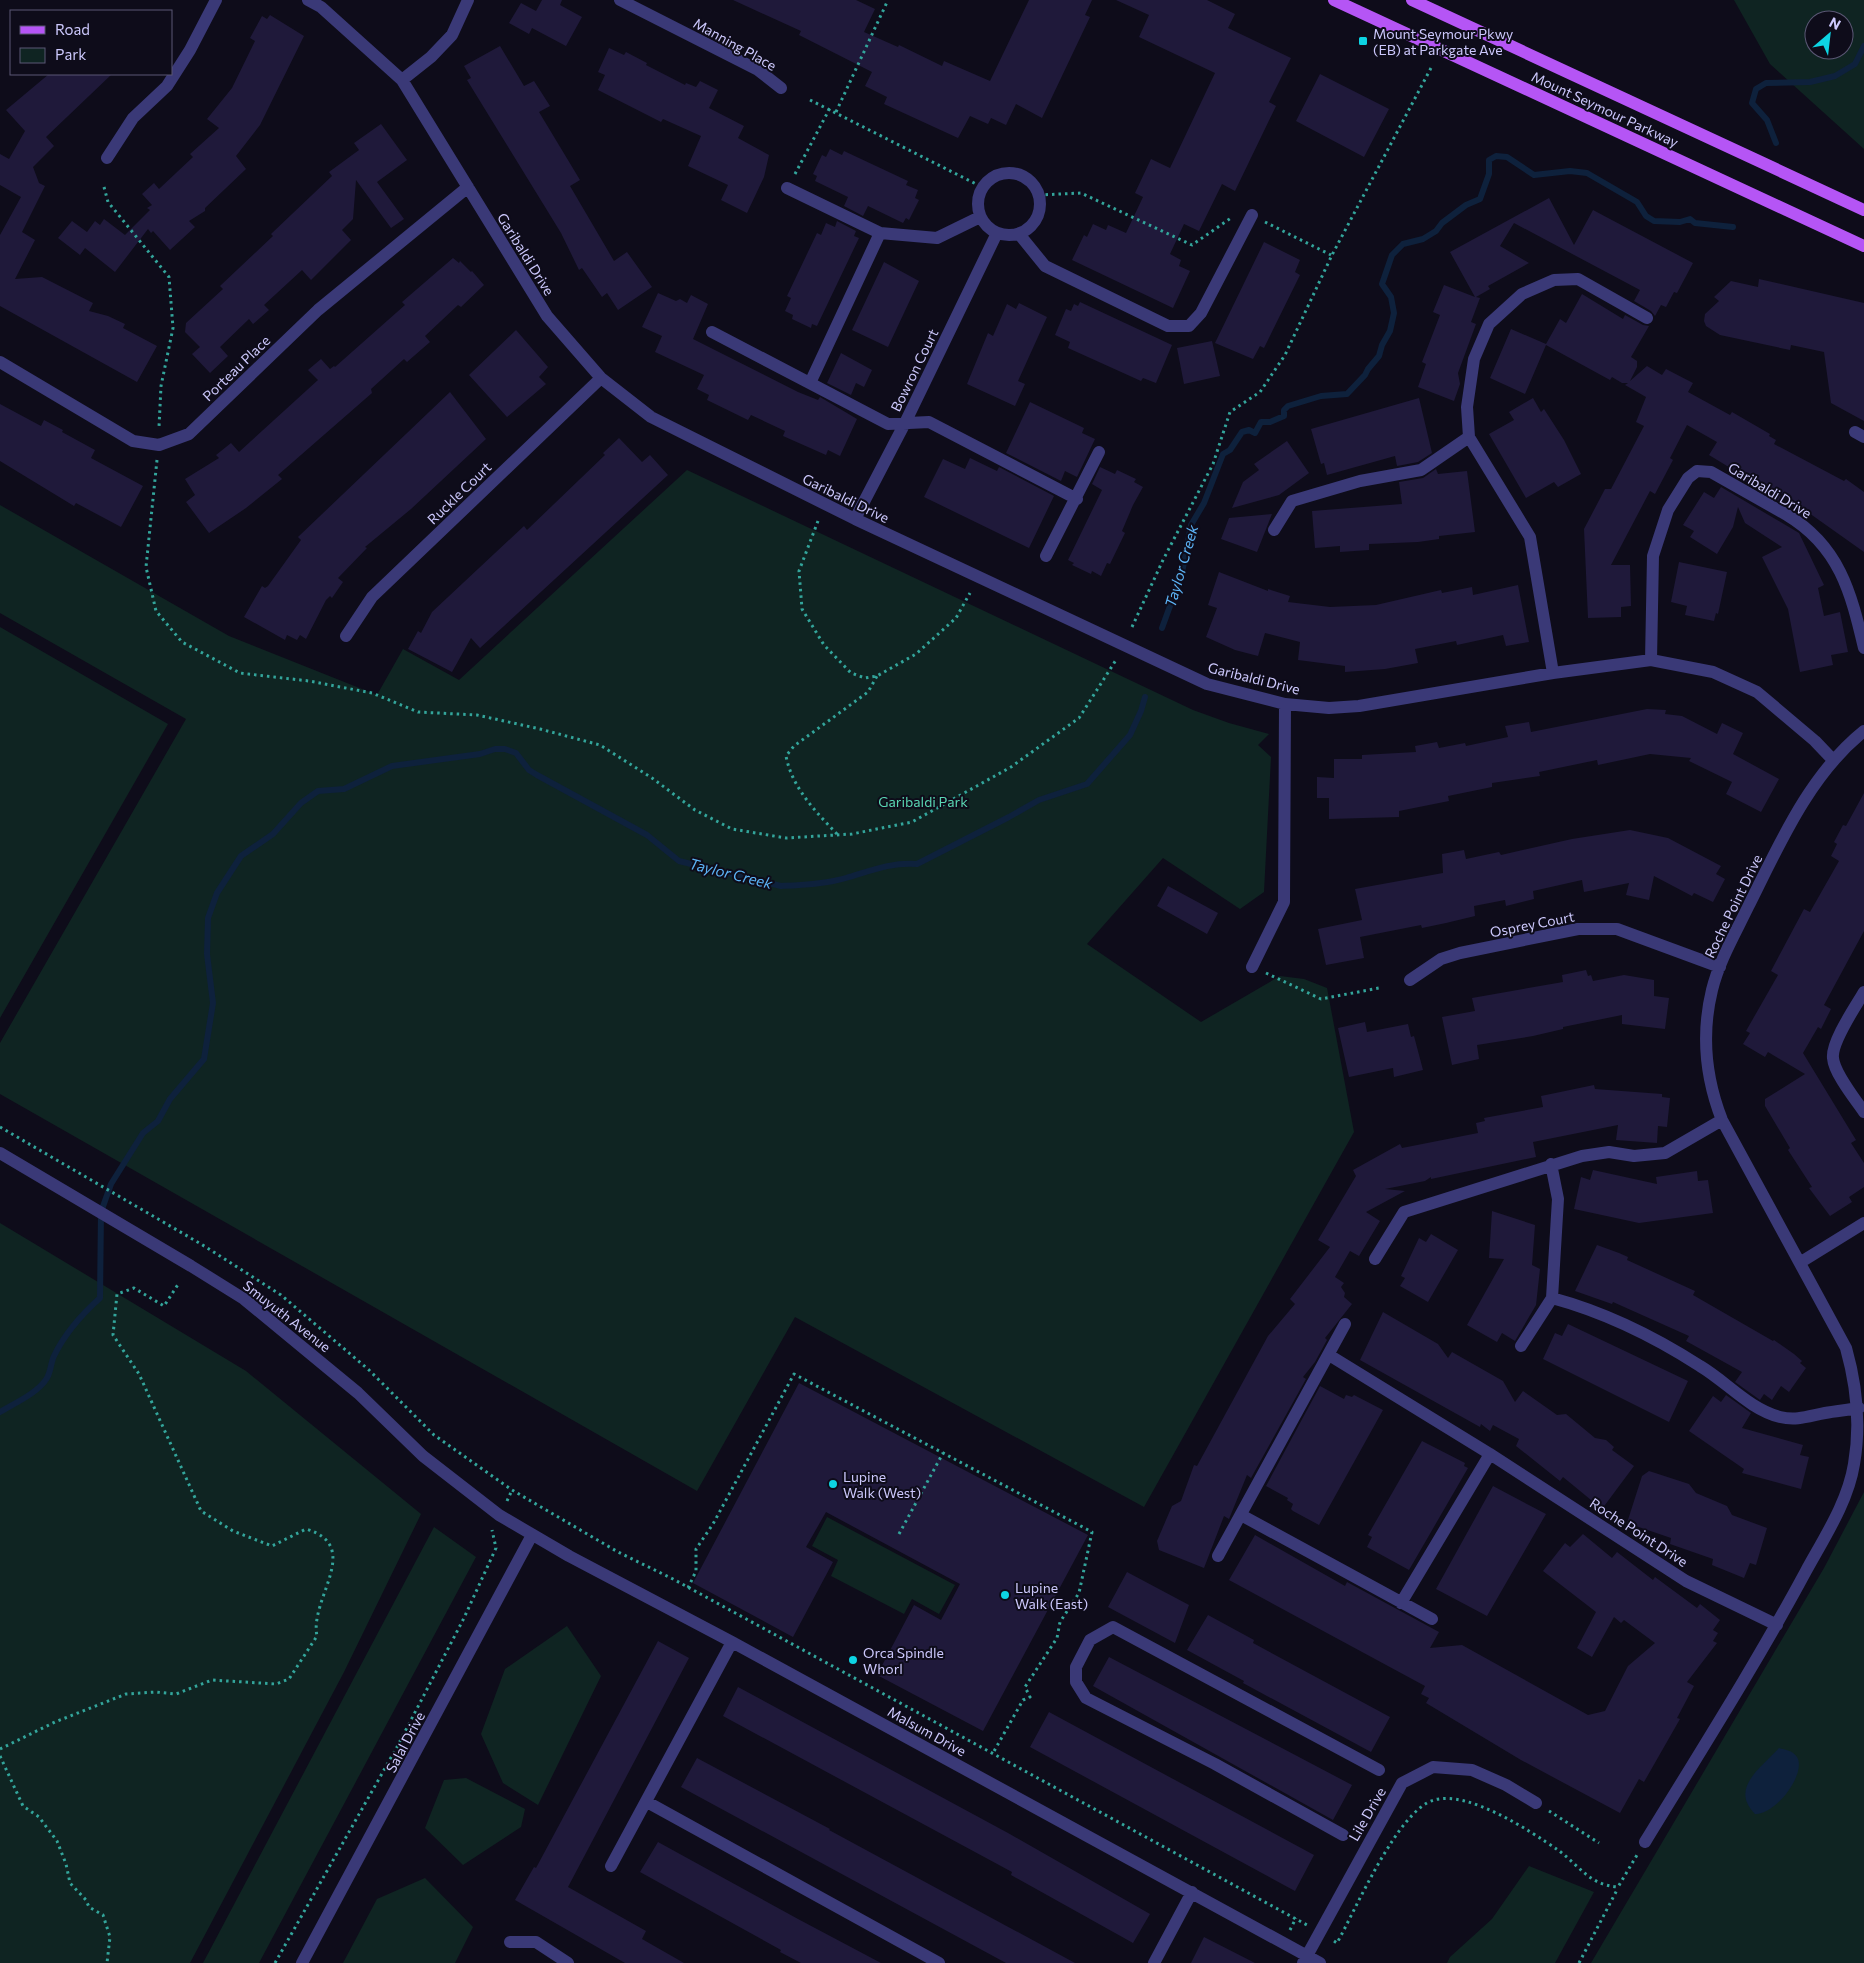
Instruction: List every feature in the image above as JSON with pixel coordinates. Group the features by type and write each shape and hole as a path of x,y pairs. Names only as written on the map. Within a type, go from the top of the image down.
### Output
{"main road":[{"name":"Mount Seymour Parkway","path":"1334,0 1864,246"},
{"name":"Mount Seymour Parkway","path":"1412,0 1864,210"}],"street":[{"path":"107,158 133,118 167,86 190,50 216,0"},
{"name":"Garibaldi Drive","path":"308,0 321,7 402,80 547,316 601,378 651,417 855,519 1207,684 1285,704 1329,708 1359,706 1651,660 1713,672 1757,692 1815,740 1833,760"},
{"path":"402,80 431,58 452,35 468,0"},
{"name":"Manning Place","path":"620,0 758,70 781,88"},
{"path":"1006,173 1020,175 1032,183 1040,195 1040,211 1032,226 1019,234 1008,236 997,233 987,227 980,217 977,202 982,187 992,177 1006,173"},
{"name":"Porteau Place","path":"0,362 133,441 159,445 189,434 318,310 468,187"},
{"path":"787,188 880,234 937,238 980,217"},
{"path":"1019,234 1045,266 1168,326 1188,326 1201,313 1252,216"},
{"name":"Bowron Court","path":"855,519 905,423 997,233"},
{"path":"810,383 880,234"},
{"path":"1553,674 1530,537 1469,437 1467,407 1474,359 1489,324 1522,294 1554,280 1578,279 1647,318"},
{"path":"712,332 888,424 929,422 1077,499"},
{"name":"Ruckle Court","path":"346,636 372,597 601,378"},
{"path":"1274,530 1292,500 1360,481 1421,470 1469,437"},
{"path":"1046,556 1077,499 1099,452"},
{"name":"Garibaldi Drive","path":"1651,660 1653,556 1668,510 1688,478 1697,471 1711,472 1787,515 1798,522 1826,548 1847,583 1864,648"},
{"path":"1252,967 1284,902 1285,704"},
{"name":"Roche Point Drive","path":"1645,1842 1777,1624 1833,1520 1845,1493 1854,1465 1859,1408 1855,1377 1846,1348 1801,1262 1722,1120 1712,1093 1705,1044 1712,991 1720,967 1785,837 1816,781 1833,760 1864,731"},
{"name":"Osprey Court","path":"1410,980 1440,959 1460,953 1578,929 1617,929 1720,967"},
{"path":"1864,992 1836,1044 1833,1059 1837,1070 1864,1112"},
{"path":"1374,1259 1404,1212 1551,1164 1582,1156 1610,1152 1634,1156 1666,1153 1722,1120"},
{"name":"Smuyuth Avenue","path":"0,1153 244,1299 358,1393 424,1456 500,1515 532,1534"},
{"path":"1521,1346 1552,1298 1558,1199 1551,1164"},
{"path":"1801,1262 1864,1223"},
{"path":"1552,1298 1601,1315 1641,1333 1701,1366 1759,1409 1780,1417 1803,1419 1824,1413 1859,1408"},
{"path":"1218,1556 1345,1324"},
{"name":"Roche Point Drive","path":"1329,1355 1490,1454 1686,1581 1777,1624"},
{"path":"1402,1603 1490,1454"},
{"path":"1241,1515 1432,1619"},
{"name":"Malsum Drive","path":"532,1534 1192,1892 1305,1959 1320,1963"},
{"name":"Salal Drive","path":"302,1963 532,1534"},
{"path":"1343,1835 1215,1764 1086,1698 1076,1682 1076,1667 1090,1640 1113,1627 1379,1770"},
{"path":"612,1866 732,1642"},
{"name":"Lile Drive","path":"1305,1959 1402,1783 1433,1767 1472,1770 1506,1785 1536,1803"},
{"path":"647,1802 939,1963"},
{"path":"1154,1963 1192,1892"},
{"path":"510,1942 536,1942 568,1963"}],"path":[{"path":"836,112 888,0"},
{"path":"1132,627 1163,560 1213,464 1230,412 1260,392 1285,355 1332,255 1431,68"},
{"path":"810,100 830,108 982,187"},
{"path":"787,188 830,108"},
{"path":"104,187 108,202 169,276 172,328 161,386 159,445 146,567 156,611 182,642 240,673 308,681 372,693 418,712 477,716 540,729 600,745 652,778 695,810 732,829 786,838 852,834 912,822 1011,768 1078,718 1116,660"},
{"path":"1040,195 1081,194 1192,245 1242,210 1332,255"},
{"path":"818,521 799,571 802,610 824,645 841,665 851,673 865,678 877,676 916,654 935,639 956,618 970,593"},
{"path":"838,834 815,810 793,779 786,756 794,746 868,692 877,676"},
{"path":"1252,967 1321,999 1379,988"},
{"path":"0,1127 201,1244 281,1295 362,1364 434,1435 512,1490 618,1552 992,1753 1338,1943 1405,1822 1420,1808 1433,1800 1448,1798 1486,1809 1544,1841 1568,1857 1590,1878 1604,1886 1618,1887"},
{"path":"0,1749 55,1722 126,1694 156,1692 176,1694 212,1680 276,1684 289,1679 316,1636 314,1624 324,1589 332,1574 334,1556 327,1541 317,1533 306,1530 272,1546 233,1531 201,1511 139,1374 113,1335 117,1294 134,1288 164,1306 179,1283"},
{"path":"688,1588 696,1571 696,1549 712,1524 794,1374 1092,1532 1079,1594 1060,1622 1057,1638 1025,1687 1030,1697 1023,1700 992,1753"},
{"path":"899,1534 943,1453"},
{"path":"275,1963 397,1747 464,1618 496,1548 491,1529 512,1490"},
{"path":"0,1756 23,1806 39,1817 56,1841 66,1864 70,1883 90,1907 103,1915 110,1937 107,1963"},
{"path":"1536,1803 1600,1843"},
{"path":"1580,1963 1618,1887 1645,1842"}],"green space":[{"path":"1734,0 1864,0 1864,149 1770,64"},
{"name":"Garibaldi Park","path":"687,470 1193,710 1229,723 1269,734 1258,745 1271,757 1264,892 1240,909 1163,858 1087,944 1201,1022 1280,976 1304,979 1327,988 1354,1132 1144,1507 795,1317 697,1491 0,1094 0,1043 186,719 0,613 0,505 229,636 377,695 403,649 459,680"},
{"path":"0,627 168,724 0,1018"},
{"path":"0,1223 246,1371 421,1514 344,1672 190,1963 0,1963"},
{"path":"1864,1492 1864,1963 1591,1963 1824,1568"},
{"path":"827,1517 955,1585 939,1614 912,1599 904,1614 831,1576 838,1560 812,1546"},
{"path":"434,1527 476,1557 259,1963 203,1963"},
{"path":"567,1626 601,1676 538,1805 503,1783 481,1734 505,1669"},
{"path":"466,1778 525,1809 521,1827 463,1865 425,1828 444,1780"},
{"path":"1529,1866 1594,1892 1555,1963 1447,1963 1450,1957 1492,1919"},
{"path":"425,1878 473,1927 455,1963 343,1963 377,1899"}],"water":[{"path":"1779,1748 1791,1752 1797,1757 1799,1764 1798,1773 1788,1792 1780,1801 1772,1808 1755,1814 1748,1804 1745,1795 1747,1787 1757,1770"}],"building":[{"path":"542,0 562,0 560,5 582,17 566,46 532,28 529,34 509,23 521,3 536,11"},
{"path":"733,0 856,0 875,9 864,32 898,47 899,45 942,66 944,61 990,81 1029,0 1092,0 1085,15 1090,17 1042,118 1016,104 1006,125 991,118 988,124 970,116 958,138 884,104 887,97 865,86 872,72 799,35 801,31"},
{"path":"1116,0 1207,0 1235,14 1228,28 1291,58 1269,102 1276,106 1235,191 1222,184 1199,231 1184,224 1170,254 1181,260 1179,266 1190,271 1173,308 1072,260 1084,235 1087,237 1093,224 1106,230 1108,225 1126,233 1143,197 1135,193 1151,159 1170,168 1215,73 1139,37 1149,15"},
{"path":"270,15 304,36 260,125 236,156 246,169 205,208 205,211 189,221 195,227 170,250 153,231 151,233 148,229 115,272 85,248 80,255 58,238 72,221 87,232 95,221 100,225 104,219 125,235 150,210 147,208 152,205 142,194 154,183 159,189 193,157 190,154 219,128 207,119 232,88 255,41 250,38 262,16 267,19"},
{"path":"500,46 524,86 534,81 550,106 539,112 580,180 570,186 614,261 627,252 652,287 618,310 607,293 602,297 582,268 579,270 561,233 467,80 471,78 464,66"},
{"path":"609,48 624,55 626,52 647,63 646,65 685,85 686,83 696,87 700,81 718,90 709,108 744,126 738,138 769,155 764,177 747,213 721,200 728,185 688,166 701,136 663,119 661,122 598,90 605,75 598,72"},
{"path":"1320,74 1389,109 1364,157 1296,121"},
{"path":"48,75 111,75 46,137 54,146 33,167 39,183 45,186 22,232 35,240 15,279 42,277 93,303 89,311 108,316 125,324 123,328 157,346 137,382 0,306 0,235 21,197 0,185 0,154 9,159 25,131 6,110"},
{"path":"381,124 407,160 377,182 404,219 391,228 356,180 353,219 342,230 351,240 311,280 302,270 264,305 269,310 253,324 249,319 220,347 228,356 210,373 192,354 200,347 185,332 186,323 223,289 220,286 273,236 271,234 332,176 329,172 359,150 354,143"},
{"path":"830,149 842,155 844,151 908,181 906,185 918,190 915,198 919,200 909,220 906,218 903,223 868,206 863,216 844,206 848,197 815,181 817,176 813,174 822,155 826,157"},
{"path":"1549,198 1574,245 1593,210 1693,263 1677,293 1674,292 1666,307 1661,305 1655,316 1651,311 1634,301 1640,290 1514,223 1500,246 1529,263 1488,286 1490,289 1476,297 1480,298 1471,322 1476,324 1458,373 1460,384 1454,401 1418,387 1426,364 1422,362 1440,315 1433,312 1444,285 1475,297 1450,252"},
{"path":"837,221 856,231 854,236 859,238 817,326 812,324 811,328 792,319 793,315 785,311 791,298 787,296 817,233 821,235 826,223 835,227"},
{"path":"1264,242 1300,260 1295,272 1300,275 1264,348 1260,346 1253,359 1215,343"},
{"path":"453,258 472,271 484,285 461,307 458,305 425,336 430,342 407,362 404,359 371,389 372,393 278,475 282,479 246,508 209,533 186,502 195,495 185,479 219,458 216,455 231,443 239,452 318,380 308,370 321,359 330,369 335,367 405,305 402,302"},
{"path":"884,262 919,281 888,347 852,330"},
{"path":"1759,279 1864,303 1864,421 1831,403 1824,352 1791,345 1790,350 1720,335 1706,326 1704,321 1705,314 1719,301 1714,297 1731,281 1758,287"},
{"path":"658,293 676,301 680,299 687,303 691,295 708,304 693,339 798,392 818,400 820,397 857,419 840,456 828,450 826,455 783,436 785,431 751,415 748,420 707,400 709,395 697,389 704,375 655,352 662,336 642,327"},
{"path":"1582,294 1623,319 1625,315 1643,325 1649,326 1631,357 1637,361 1637,367 1630,381 1647,366 1662,375 1666,369 1693,383 1688,392 1730,415 1732,412 1770,434 1769,436 1776,440 1774,444 1844,481 1846,479 1864,492 1864,552 1778,491 1785,505 1730,473 1732,469 1709,455 1717,442 1687,425 1670,458 1673,460 1655,494 1650,491 1611,565 1630,565 1631,606 1621,607 1621,617 1588,618 1584,529 1605,489 1611,489 1644,426 1636,422 1646,397 1625,385 1628,383 1622,383 1612,377 1610,380 1546,345 1525,394 1490,378 1511,329 1546,344 1560,319 1566,323"},
{"path":"1080,302 1172,345 1156,383 1143,378 1141,381 1068,348 1070,342 1055,335 1066,309 1071,311 1074,304 1078,306"},
{"path":"1019,303 1047,317 1018,381 1025,384 1015,406 967,384 988,333 993,336 1007,304 1016,309"},
{"path":"516,330 548,367 539,377 546,384 507,417 469,375"},
{"path":"1212,341 1220,376 1184,384 1177,348"},
{"path":"841,353 872,370 864,387 856,383 851,395 827,383"},
{"path":"450,392 486,439 411,509 365,547 367,548 338,578 343,582 332,598 330,596 326,600 306,639 300,635 297,640 287,635 285,640 244,617 262,586 265,588 268,586 301,540 298,537"},
{"path":"1419,398 1432,453 1418,462 1397,466 1395,456 1327,475 1324,463 1321,464 1311,429"},
{"path":"1533,398 1541,412 1544,409 1564,440 1581,474 1558,487 1554,482 1526,498 1489,434 1514,420 1509,412"},
{"path":"1030,402 1084,428 1082,433 1095,439 1077,477 1065,471 1061,481 1006,453"},
{"path":"0,404 41,426 44,420 63,430 62,432 95,450 91,458 143,486 121,527 76,503 74,506 0,461"},
{"path":"619,438 642,462 650,455 668,475 480,648 471,638 452,672 408,649 418,631 421,633 432,612 524,526 527,530 605,455 603,453"},
{"path":"1287,441 1309,473 1279,495 1232,508 1243,482 1259,470 1254,464"},
{"path":"970,458 997,471 999,467 1054,496 1029,548 924,497 943,459 965,469"},
{"path":"1100,467 1115,474 1117,470 1136,479 1134,482 1143,487 1122,531 1125,533 1110,564 1107,563 1101,576 1092,571 1091,574 1072,565 1074,563 1068,560 1102,490 1092,484"},
{"path":"1436,469 1438,474 1467,471 1475,532 1439,536 1439,539 1418,542 1369,544 1369,550 1340,552 1340,546 1315,548 1312,511 1402,504 1399,482 1423,478"},
{"path":"1721,487 1799,533 1824,585 1818,588 1824,616 1840,612 1848,652 1831,655 1833,665 1800,672 1788,609 1762,557 1782,547 1745,523 1738,507 1733,527 1717,554 1690,537 1694,531 1683,525 1704,492 1714,498"},
{"path":"1272,514 1257,552 1221,539 1229,518"},
{"path":"1679,562 1727,572 1718,614 1716,613 1714,621 1685,615 1687,606 1671,602"},
{"path":"1219,572 1268,591 1268,589 1290,596 1288,602 1330,607 1376,605 1441,590 1442,593 1472,587 1473,595 1518,585 1529,642 1506,646 1503,635 1457,645 1456,641 1415,649 1418,663 1385,669 1345,672 1345,666 1298,660 1300,642 1265,633 1258,656 1235,650 1206,637 1217,608 1208,605"},
{"path":"1647,709 1666,710 1665,714 1682,716 1717,734 1722,723 1743,733 1733,754 1779,779 1761,812 1726,794 1732,782 1689,761 1691,758 1650,754 1598,765 1597,760 1539,772 1540,776 1492,783 1492,787 1448,796 1449,801 1399,811 1399,817 1329,819 1329,798 1317,798 1317,777 1334,778 1334,759 1362,759 1362,755 1416,752 1415,746 1437,742 1439,748 1465,743 1466,746 1508,737 1505,726 1529,722 1531,732"},
{"path":"1864,793 1864,931 1824,1005 1831,1009 1821,1029 1818,1027 1803,1053 1856,1140 1851,1143 1864,1163 1864,1187 1849,1197 1852,1202 1830,1216 1809,1188 1812,1187 1788,1150 1790,1148 1765,1106 1765,1099 1805,1074 1768,1052 1765,1057 1743,1044 1750,1033 1746,1031 1778,975 1771,971 1804,909 1810,912 1839,861 1831,856 1837,844 1834,842 1843,825 1846,826"},
{"path":"1630,830 1668,838 1721,866 1716,874 1725,879 1713,902 1694,893 1692,896 1654,876 1649,900 1626,895 1629,883 1584,892 1582,880 1533,891 1534,899 1506,906 1505,900 1474,906 1475,916 1422,928 1421,925 1360,937 1364,958 1326,965 1318,929 1362,920 1355,889 1443,873 1442,854 1464,850 1466,859 1499,852 1501,855 1572,839"},
{"path":"1168,886 1218,913 1207,934 1157,906"},
{"path":"1586,970 1588,976 1591,975 1593,981 1624,975 1654,980 1654,996 1669,998 1665,1029 1622,1024 1622,1015 1563,1027 1563,1029 1533,1036 1477,1045 1479,1059 1452,1065 1442,1017 1475,1011 1472,998 1563,982 1562,975"},
{"path":"1365,1022 1367,1032 1408,1024 1411,1037 1414,1036 1423,1070 1394,1077 1393,1068 1349,1077 1338,1028"},
{"path":"1594,1085 1595,1089 1662,1094 1662,1097 1670,1098 1667,1127 1658,1126 1657,1143 1616,1140 1618,1125 1533,1142 1536,1157 1431,1179 1431,1177 1425,1181 1385,1189 1405,1191 1366,1212 1380,1221 1359,1256 1350,1251 1335,1277 1344,1283 1341,1287 1345,1293 1344,1297 1352,1304 1325,1338 1327,1340 1315,1362 1303,1377 1306,1379 1251,1478 1247,1475 1229,1519 1224,1516 1204,1568 1159,1550 1157,1541 1172,1506 1181,1501 1194,1465 1197,1466 1268,1336 1295,1304 1290,1299 1330,1247 1318,1240 1356,1176 1353,1170 1400,1144 1402,1148 1478,1133 1476,1123 1485,1121 1484,1118 1543,1107 1541,1096"},
{"path":"1593,1170 1657,1184 1656,1177 1697,1171 1698,1181 1708,1180 1713,1213 1639,1223 1574,1209 1581,1177 1590,1180"},
{"path":"1492,1211 1535,1225 1532,1265 1540,1269 1536,1305 1515,1341 1502,1333 1497,1342 1467,1325 1504,1259 1489,1258"},
{"path":"1431,1234 1458,1250 1428,1302 1400,1286 1405,1278 1401,1276 1419,1238 1426,1242"},
{"path":"1597,1245 1628,1257 1627,1260 1695,1291 1693,1295 1774,1340 1802,1361 1800,1363 1806,1368 1789,1392 1781,1386 1772,1400 1764,1394 1760,1400 1735,1382 1742,1372 1686,1341 1689,1336 1613,1302 1612,1304 1575,1291"},
{"path":"1383,1312 1438,1344 1448,1358 1452,1352 1503,1381 1515,1402 1523,1391 1557,1415 1566,1414 1595,1438 1606,1440 1614,1447 1612,1450 1634,1466 1602,1509 1563,1477 1560,1481 1516,1446 1519,1439 1493,1425 1490,1431 1481,1424 1480,1427 1360,1360"},
{"path":"1568,1324 1688,1381 1669,1422 1543,1359 1555,1333 1562,1336"},
{"path":"799,1383 1088,1535 983,1731 877,1675 914,1605 941,1620 960,1584 826,1512 806,1547 833,1562 793,1637 693,1583"},
{"path":"1320,1386 1344,1399 1346,1395 1352,1397 1354,1395 1383,1410 1319,1525 1293,1511 1291,1509 1293,1504 1287,1500 1288,1498 1266,1486"},
{"path":"1726,1395 1751,1413 1742,1428 1803,1445 1800,1455 1809,1457 1801,1489 1742,1473 1744,1469 1689,1431 1713,1396 1721,1402"},
{"path":"1422,1441 1465,1463 1464,1466 1468,1468 1409,1570 1367,1547 1372,1537 1368,1535"},
{"path":"1649,1471 1689,1484 1696,1493 1727,1506 1732,1515 1767,1528 1756,1565 1750,1563 1744,1578 1712,1565 1713,1559 1670,1544 1671,1538 1627,1523 1642,1476"},
{"path":"1493,1486 1546,1514 1487,1616 1436,1589"},
{"path":"1583,1534 1612,1558 1617,1552 1653,1580 1655,1577 1697,1608 1700,1604 1720,1620 1713,1630 1718,1633 1713,1641 1717,1643 1687,1682 1694,1686 1677,1718 1680,1719 1644,1782 1639,1779 1620,1813 1521,1760 1426,1703 1429,1698 1421,1694 1425,1686 1229,1580 1255,1535 1345,1586 1347,1582 1439,1632 1430,1648 1462,1645 1588,1715 1605,1711 1628,1666 1655,1643 1624,1620 1621,1623 1614,1617 1592,1657 1577,1648 1596,1612 1543,1571 1565,1543 1570,1547"},
{"path":"1127,1572 1189,1605 1175,1643 1108,1607"},
{"path":"1208,1615 1254,1640 1253,1643 1390,1717 1371,1752 1243,1683 1244,1681 1187,1650"},
{"path":"658,1641 689,1658 568,1887 646,1931 642,1939 684,1963 625,1963 515,1900 534,1867 536,1868"},
{"path":"1109,1657 1352,1785 1333,1820 1093,1686"},
{"path":"738,1687 1008,1833 1150,1914 1133,1943 1011,1875 1012,1872 723,1716"},
{"path":"1049,1712 1314,1855 1295,1891 1030,1747"},
{"path":"697,1758 1075,1963 1006,1963 681,1787"},
{"path":"658,1842 881,1963 801,1963 780,1952 781,1950 640,1872"},
{"path":"1204,1937 1255,1963 1191,1963"}],"waterway":[{"name":"Taylor Creek","path":"1776,143 1767,120 1752,103 1756,89 1766,83 1810,82 1835,76 1855,64 1864,46"},
{"name":"Taylor Creek","path":"1162,628 1182,573 1191,525 1204,503 1223,454 1230,450 1242,432 1249,430 1255,433 1261,422 1270,422 1284,416 1284,410 1288,406 1321,396 1347,394 1365,375 1379,356 1382,345 1390,331 1394,313 1391,297 1382,284 1392,255 1403,244 1423,239 1436,231 1442,223 1466,205 1480,199 1489,174 1489,160 1496,156 1507,157 1534,175 1570,171 1587,173 1637,202 1646,216 1654,221 1680,222 1690,219 1695,223 1733,227"},
{"name":"Taylor Creek","path":"0,1412 26,1397 43,1383 47,1378 54,1356 68,1332 100,1298 101,1212 111,1184 143,1133 158,1121 170,1099 204,1059 213,1003 207,954 208,918 217,893 241,856 273,834 301,803 318,791 344,789 392,766 505,749 516,753 529,770 647,835 679,861 781,886 814,884 838,880 898,864 917,864 1039,800 1087,784 1130,735 1145,697"}],"place":[{"name":"Mount Seymour Pkwy (EB) at Parkgate Ave","path":"1363,41"},
{"name":"Lupine Walk (West)","path":"833,1484"},
{"name":"Lupine Walk (East)","path":"1005,1595"},
{"name":"Orca Spindle Whorl","path":"853,1660"}]}
